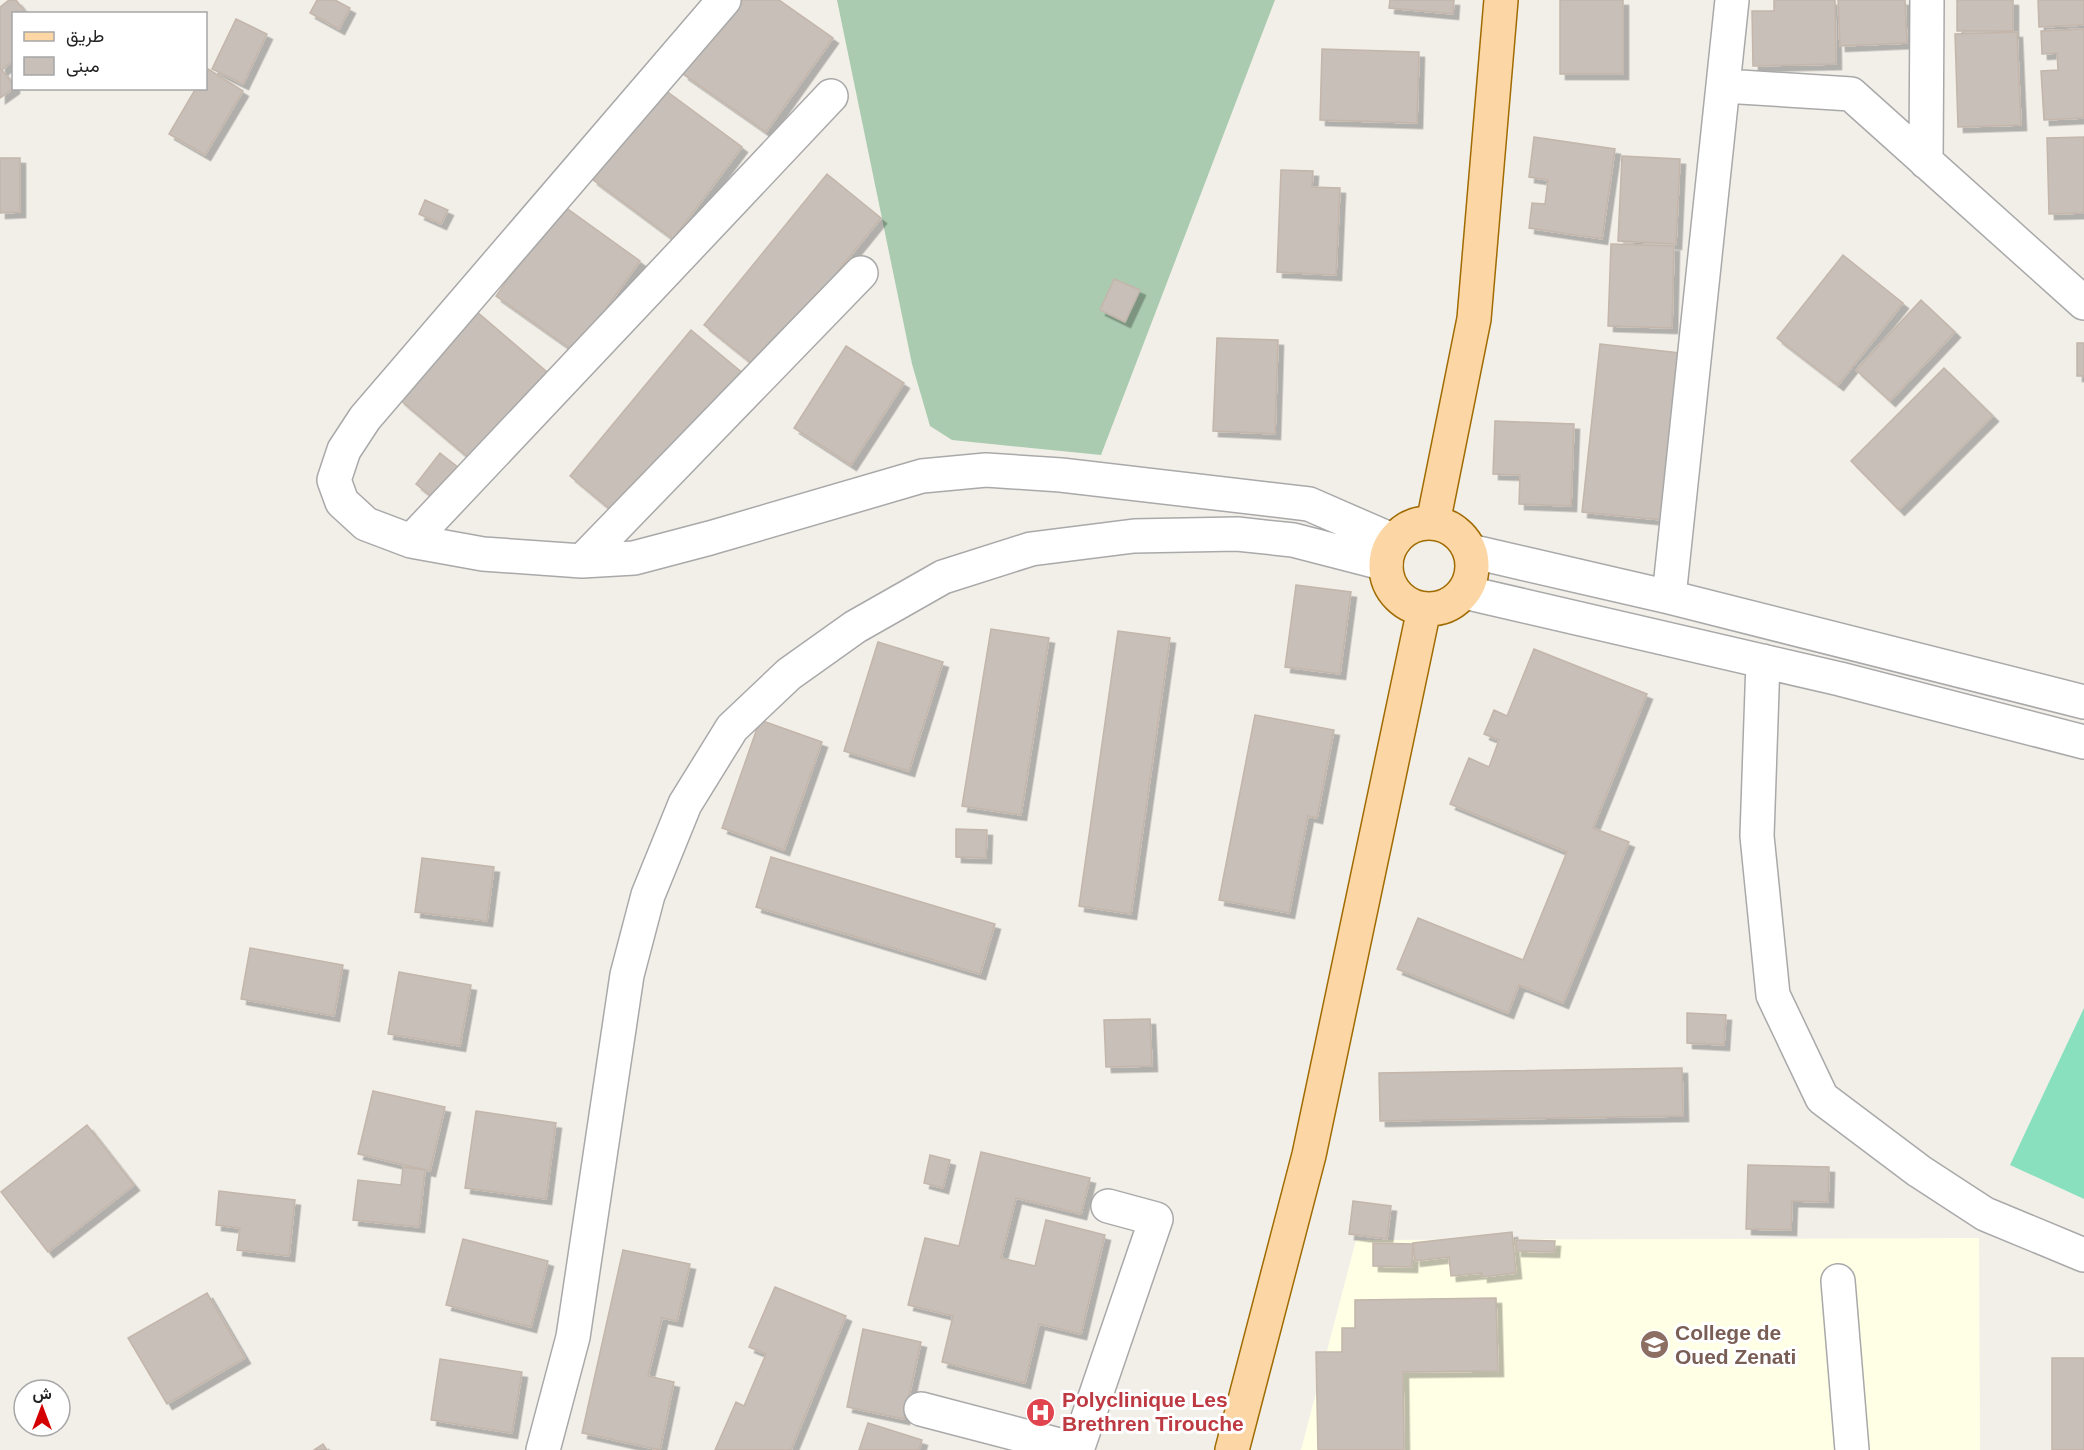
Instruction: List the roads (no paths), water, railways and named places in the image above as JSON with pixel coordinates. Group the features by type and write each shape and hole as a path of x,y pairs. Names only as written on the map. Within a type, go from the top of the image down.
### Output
{"main road":[{"path":"1433,523 1474,319 1501,0"},
{"path":"1433,523 1451,529 1463,538 1470,551 1473,566 1470,581 1464,592 1453,602 1439,608 1424,609 1407,603 1395,592 1388,580 1390,553 1405,531 1418,524 1433,523"},
{"path":"1232,1450 1309,1155 1424,609"}],"street":[{"path":"724,0 364,418 344,450 334,480 342,502 366,524 411,541 483,554 582,561 634,558 711,538 922,476 986,470 1061,475 1309,504 1390,553"},
{"path":"1669,597 1732,0"},
{"path":"1926,162 1927,0"},
{"path":"1724,86 1851,94 2084,303"},
{"path":"411,541 831,96"},
{"path":"582,561 861,273"},
{"path":"543,1450 573,1337 627,975 648,895 685,804 732,728 789,674 855,627 944,577 1031,549 1134,536 1237,534 1390,553"},
{"path":"1470,551 1669,597 2084,702"},
{"path":"1464,592 1763,661 2084,741"},
{"path":"1763,661 1757,836 1773,995 1822,1098 1918,1171 1985,1214 2084,1255"},
{"path":"921,1409 1077,1450 1156,1219 1108,1206"},
{"path":"1838,1281 1852,1450"}],"place":[{"name":"College de Oued Zenati","path":"1654,1345"},
{"name":"Polyclinique Les Brethren Tirouche","path":"1041,1412"}]}
